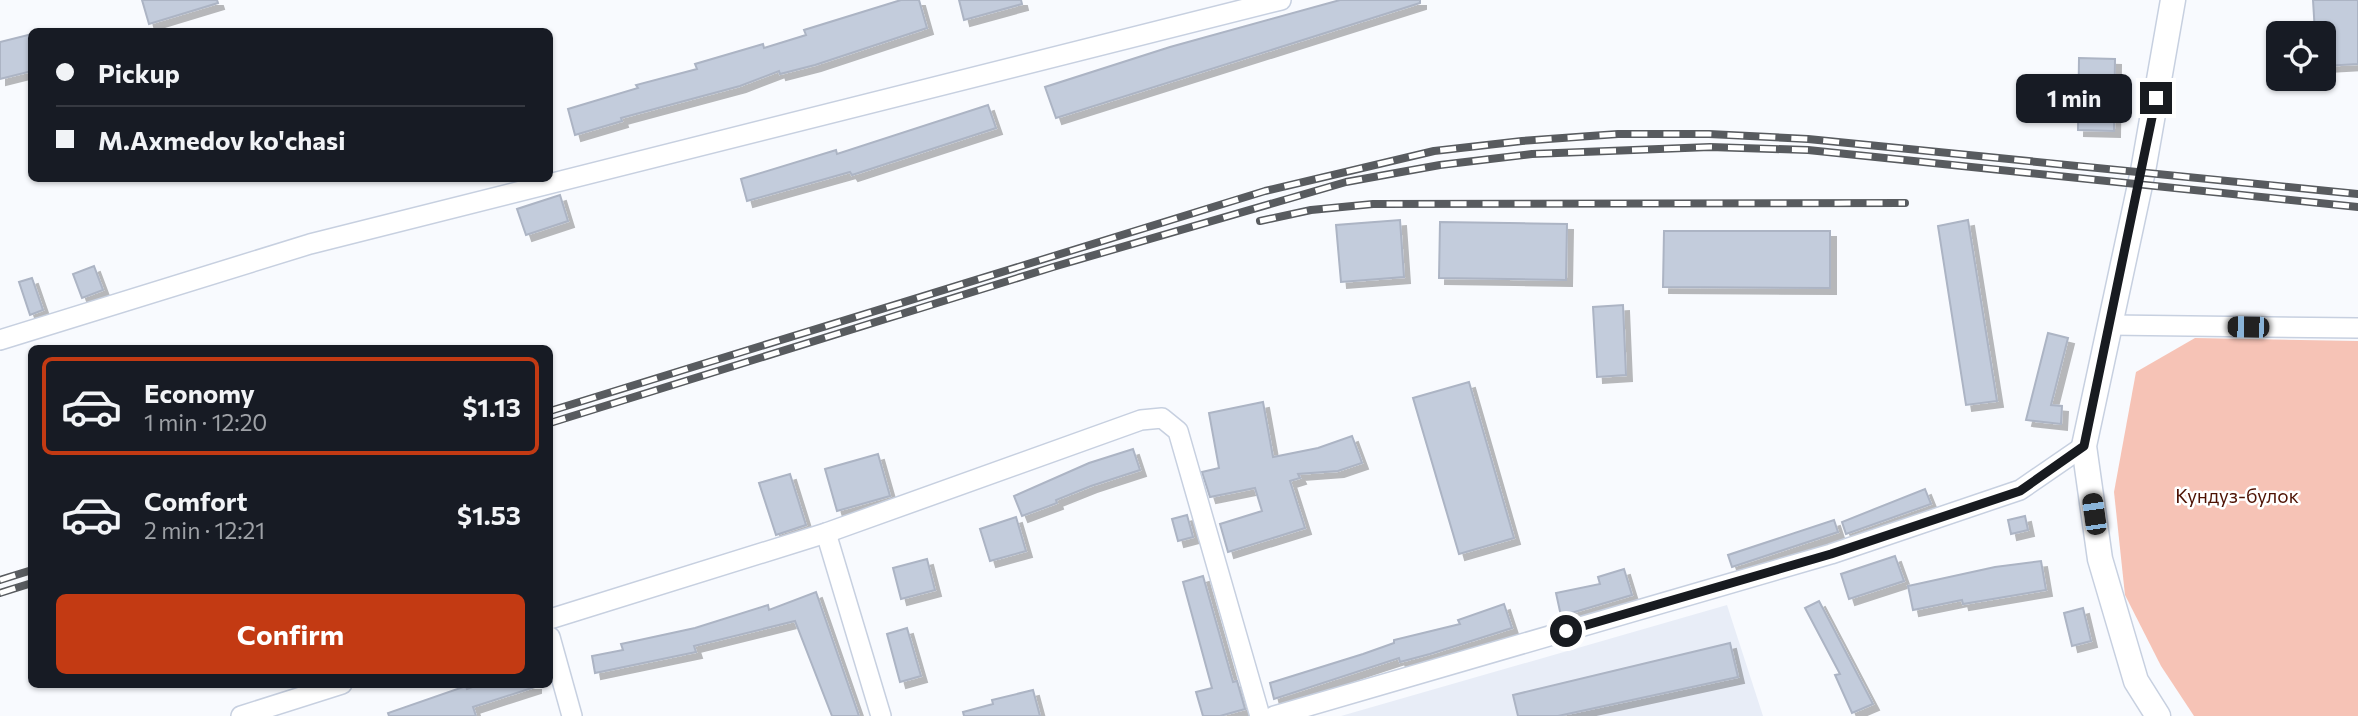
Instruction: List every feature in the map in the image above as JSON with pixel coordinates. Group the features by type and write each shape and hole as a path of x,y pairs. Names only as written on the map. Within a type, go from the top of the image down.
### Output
{"main road":[{"path":"2158,716 2136,681 2100,559 2084,446 2143,171 2173,0"}],"street":[{"path":"0,340 310,244 1281,0"},
{"path":"2109,325 2358,328"},
{"path":"553,618 826,533 1142,420 1162,418 1178,431 1261,716"},
{"path":"1274,716 1831,554 2020,491 2084,446"},
{"path":"826,533 881,716"},
{"path":"553,648 572,716"},
{"path":"241,716 329,688"}],"shaded area":[{"path":"1727,605 1763,716 1341,716"}],"green space":[{"name":"Кундуз-булок","path":"2195,338 2358,341 2358,716 2194,716 2161,666 2125,595 2114,492 2136,372"}],"building":[{"path":"142,0 217,0 218,3 149,24"},
{"path":"901,0 919,0 927,28 815,65 780,74 779,71 740,86 621,118 622,121 575,135 568,109 638,88 636,85 697,69 695,64 763,44 764,48 806,35 804,30"},
{"path":"959,0 1021,0 1022,4 964,20"},
{"path":"1340,0 1420,0 1420,3 1056,118 1045,87 1170,47"},
{"path":"2313,0 2358,0 2358,64 2336,65 2336,21 2314,21"},
{"path":"28,35 28,72 0,79 0,42"},
{"path":"2079,58 2115,59 2114,131 2078,130"},
{"path":"988,105 996,128 852,175 850,172 747,201 741,179 836,150 837,154"},
{"path":"560,195 568,221 526,235 517,209"},
{"path":"1400,220 1404,277 1341,282 1336,225"},
{"path":"1968,220 1997,401 1966,405 1938,226"},
{"path":"1440,222 1567,224 1566,280 1439,278"},
{"path":"1664,231 1830,231 1830,288 1663,287"},
{"path":"94,266 103,290 82,298 73,274"},
{"path":"32,278 43,310 30,315 19,282"},
{"path":"1623,305 1626,375 1597,377 1593,307"},
{"path":"2048,333 2068,338 2051,405 2062,406 2061,424 2026,420"},
{"path":"1469,382 1514,538 1459,554 1413,398"},
{"path":"1263,402 1273,457 1318,448 1352,436 1362,463 1338,471 1298,474 1300,478 1290,481 1305,528 1228,552 1220,524 1262,511 1255,488 1210,497 1202,472 1219,468 1209,413"},
{"path":"1133,449 1140,470 1091,486 1022,516 1014,496 1089,463"},
{"path":"878,454 890,496 837,511 825,469"},
{"path":"790,474 806,525 776,535 759,483"},
{"path":"1925,489 1931,504 1846,534 1842,522"},
{"path":"1187,515 1193,537 1178,541 1172,519"},
{"path":"2025,516 2028,530 2011,534 2008,520"},
{"path":"1016,517 1026,551 990,561 980,529"},
{"path":"1834,520 1838,532 1732,567 1728,555"},
{"path":"1895,556 1904,581 1849,599 1841,574"},
{"path":"927,559 935,590 901,599 893,568"},
{"path":"2041,561 2046,590 1963,604 1962,600 1913,610 1908,586 1995,567"},
{"path":"1624,569 1632,595 1561,616 1556,593 1600,584 1598,577"},
{"path":"1203,576 1233,682 1237,681 1245,709 1220,716 1203,716 1196,692 1212,688 1183,582"},
{"path":"816,592 859,716 832,716 795,621 694,646 696,652 595,673 592,656 623,650 621,644 695,628 768,605 769,610"},
{"path":"1819,601 1873,704 1852,713 1835,675 1840,674 1805,608"},
{"path":"1504,604 1512,628 1400,662 1399,658 1274,699 1270,683 1363,654 1394,643 1394,640 1460,624 1458,620"},
{"path":"2083,608 2091,641 2072,646 2064,613"},
{"path":"907,628 921,676 900,682 887,634"},
{"path":"1730,643 1738,677 1558,716 1518,716 1513,695"},
{"path":"460,688 532,688 473,707 476,716 389,716 388,713"},
{"path":"1033,690 1040,716 964,716 963,712 993,704 992,700"}],"railway":[{"path":"553,410 1265,191 1434,151 1618,134 1709,134 1808,139 2358,194"},
{"path":"553,422 1053,267 1346,182 1440,165 1532,154 1710,147 1808,150 2358,207"},
{"path":"1260,221 1311,210 1373,204 1905,203"},
{"path":"0,580 28,571"},
{"path":"0,593 28,584"}],"route":[{"path":"1566,631 1831,554 2020,491 2084,446 2156,98"}]}
